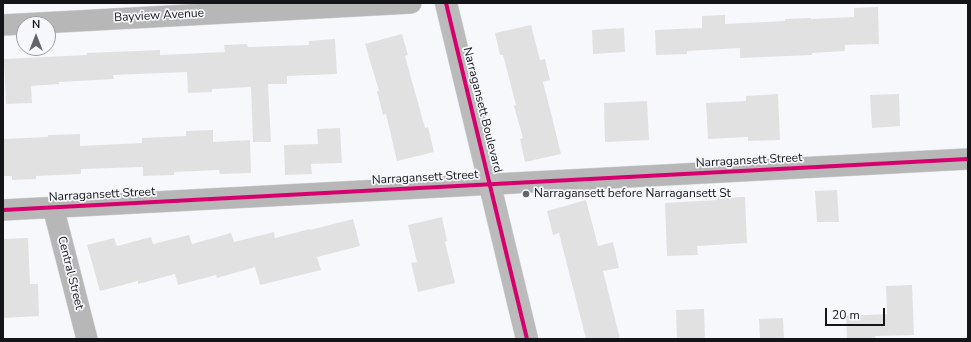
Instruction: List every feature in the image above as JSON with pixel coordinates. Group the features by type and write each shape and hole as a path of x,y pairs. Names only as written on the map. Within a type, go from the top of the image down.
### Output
{"main road":[{"name":"Narragansett Boulevard","path":"446,3 527,339"}],"street":[{"name":"Bayview Avenue","path":"3,24 411,3"},
{"name":"Narragansett Street","path":"3,210 968,159"},
{"name":"Central Street","path":"53,207 86,339"}],"building":[{"path":"878,7 879,44 845,45 845,51 812,53 812,55 740,58 740,48 687,51 687,54 656,55 655,30 702,28 702,16 725,15 725,24 785,21 785,19 854,17 854,8"},
{"path":"531,25 540,60 545,59 550,80 543,82 561,154 525,162 520,139 523,138 514,106 516,105 503,55 500,55 495,33"},
{"path":"624,28 625,52 593,54 592,30"},
{"path":"402,34 408,55 405,56 425,128 428,127 434,152 397,161 386,114 383,115 377,91 379,91 365,44"},
{"path":"335,39 337,74 287,76 287,84 268,84 271,142 253,142 251,87 212,89 212,92 188,93 187,72 113,75 114,79 59,82 59,84 31,86 32,103 6,104 4,59 87,55 87,53 160,50 160,55 225,52 224,45 247,44 248,47 309,45 309,41"},
{"path":"778,94 780,140 748,141 748,137 708,139 706,103 746,101 746,96"},
{"path":"899,94 900,126 872,128 870,95"},
{"path":"647,101 649,140 605,142 604,103"},
{"path":"340,128 342,163 311,164 312,174 285,175 284,145 318,144 317,129"},
{"path":"213,130 213,142 250,140 251,173 220,174 219,170 174,172 174,175 143,176 143,167 81,169 81,174 36,176 36,179 12,180 12,176 3,176 3,139 80,134 80,146 142,143 142,138 186,136 186,131"},
{"path":"837,190 839,222 817,222 815,191"},
{"path":"745,197 747,243 697,246 698,255 667,256 665,203"},
{"path":"586,200 598,246 613,242 619,268 603,271 620,339 586,339 559,233 553,235 547,211"},
{"path":"442,217 447,241 445,242 455,283 418,292 411,263 417,262 408,225"},
{"path":"353,219 360,246 317,257 321,270 260,285 255,267 217,278 216,275 178,285 175,274 138,284 138,281 100,291 87,245 114,238 117,246 151,237 153,244 189,235 192,244 231,233 234,242 274,232 275,238"},
{"path":"28,238 30,284 38,284 39,316 3,318 3,239"},
{"path":"912,285 914,335 875,336 875,339 847,339 846,316 887,314 886,286"},
{"path":"704,309 705,339 677,339 676,310"},
{"path":"783,318 784,339 760,339 759,319"}],"cycle path":[{"path":"446,3 527,339"},
{"path":"3,210 968,159"}],"place":[{"name":"Narragansett before Narragansett St","path":"526,194"}]}
